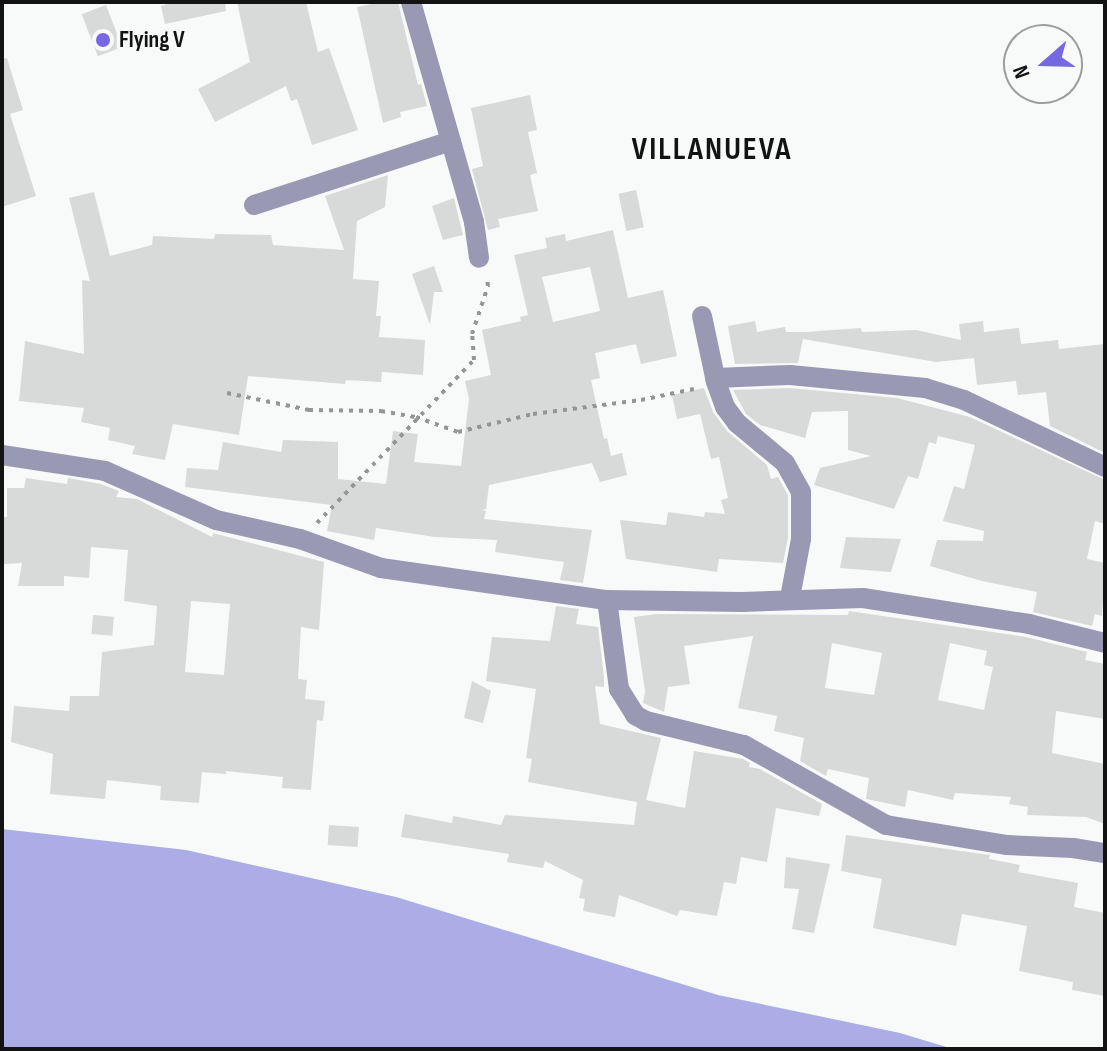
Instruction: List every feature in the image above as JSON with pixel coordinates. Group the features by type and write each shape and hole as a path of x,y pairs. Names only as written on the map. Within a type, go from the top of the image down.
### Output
{"street":[{"path":"411,2 474,222 479,258"},
{"path":"254,205 451,141"},
{"path":"702,316 715,380 731,416 785,463 801,492 801,539 790,598"},
{"path":"715,380 790,375 925,388 964,400 1105,467"},
{"path":"2,455 105,471 216,520 300,539 381,568 607,600 742,602 790,598 863,598 1029,624 1105,643"},
{"path":"607,600 619,689 635,715 646,721 720,737 764,754 886,825 1007,845 1105,853"}],"path":[{"path":"300,539 372,469 416,417 474,360 472,334 488,286 479,258"},
{"path":"227,393 309,410 381,411 416,417 458,432 533,414 666,396 715,380"}],"water":[{"path":"2,829 186,850 396,897 718,995 900,1033 953,1049 2,1049"}],"building":[{"path":"176,2 225,2 226,11 165,24 161,6"},
{"path":"237,2 306,2 318,52 329,48 358,130 312,145 297,99 291,101 286,86 215,122 198,89 250,62"},
{"path":"398,2 418,85 421,84 427,106 400,112 401,117 383,123 357,7"},
{"path":"106,5 122,47 98,56 82,14"},
{"path":"7,58 23,110 10,114 36,196 2,207 2,59"},
{"path":"530,95 537,130 528,132 537,173 530,175 538,211 498,219 500,227 488,230 472,169 483,166 471,108"},
{"path":"388,175 385,207 357,221 353,279 379,281 376,316 381,316 379,337 425,340 423,375 382,372 381,382 346,380 345,384 248,376 239,435 173,424 165,460 132,454 135,446 108,440 110,428 81,422 84,408 19,401 25,341 84,354 82,280 90,281 69,198 94,192 110,256 152,245 153,236 214,239 215,234 271,235 273,245 344,250 325,196"},
{"path":"636,190 644,227 626,231 618,194"},
{"path":"454,198 463,235 443,240 432,206"},
{"path":"613,230 628,298 663,290 677,356 641,364 636,344 595,353 600,378 591,380 604,439 607,438 611,456 622,453 627,475 600,482 592,463 489,485 486,509 482,510 486,511 484,519 592,530 583,583 560,580 564,562 495,552 497,540 435,537 376,528 374,540 327,531 332,505 185,487 187,468 218,470 223,442 281,452 283,440 338,442 338,479 386,484 393,431 418,434 414,462 461,466 469,399 465,381 491,375 482,330 521,321 520,317 528,315 514,255 547,248 545,238 565,234 566,241","holes":["590,267 600,311 553,322 542,277"]},
{"path":"434,266 443,292 434,292 430,325 412,274"},
{"path":"755,321 757,332 785,327 786,332 861,328 862,332 916,330 961,340 959,324 983,321 984,332 1019,328 1021,344 1058,340 1059,349 1105,344 1105,453 1050,426 1046,392 1018,395 1016,381 977,385 974,358 936,362 803,339 798,363 735,364 728,326"},
{"path":"704,388 713,412 727,431 767,465 771,479 778,477 788,495 788,538 783,563 719,559 717,572 626,559 620,520 666,525 668,512 704,517 705,512 725,514 721,500 728,498 719,457 711,459 700,414 677,419 672,395"},
{"path":"790,388 897,398 970,417 1105,480 1105,524 1095,521 1087,559 1105,563 1102,616 1095,614 1092,626 1033,612 1037,592 930,566 937,540 983,541 984,531 943,521 954,486 964,489 975,445 938,436 936,444 929,442 918,479 908,476 894,509 814,485 820,468 871,456 848,450 848,411 812,412 805,438 760,425 746,414 733,390"},
{"path":"26,478 67,484 68,478 101,484 119,491 116,497 137,499 212,537 213,533 324,562 319,630 301,627 298,679 307,680 305,699 325,701 323,721 317,720 311,790 282,788 283,777 226,771 226,774 202,772 199,803 160,800 161,786 107,780 105,799 50,794 53,754 11,742 14,706 69,711 70,696 99,696 102,652 154,645 157,606 124,601 128,550 91,547 89,578 64,576 64,586 18,586 22,563 4,564 3,517 7,517 7,488 24,488","holes":["191,601 230,604 224,675 185,672"]},
{"path":"846,537 901,539 891,572 840,568"},
{"path":"556,606 579,609 576,624 598,627 604,677 604,687 595,686 600,724 661,738 646,800 685,808 694,751 743,759 750,763 749,767 760,769 822,804 819,816 776,808 767,862 741,857 736,884 724,882 717,916 680,910 677,916 619,895 615,917 583,911 585,899 579,898 583,880 545,861 543,868 507,862 509,854 401,837 405,814 452,823 453,816 501,825 505,815 634,825 637,802 528,782 532,759 526,758 536,689 486,681 492,637 550,641"},
{"path":"849,611 1026,637 1087,652 1085,660 1105,664 1105,719 1056,711 1052,753 1105,764 1105,824 1086,817 1027,815 1028,807 1009,804 1011,797 955,793 953,800 908,790 905,807 866,799 869,778 828,769 826,776 800,761 804,738 774,731 777,716 738,708 753,636 684,646 690,684 668,687 664,712 643,703 645,691 634,617 657,614 848,615","holes":["832,643 882,653 874,695 825,688","950,643 987,651 984,665 993,667 984,710 938,700"]},
{"path":"93,615 114,617 112,636 91,634"},
{"path":"472,681 491,691 483,723 464,718"},
{"path":"329,825 359,827 358,847 328,845"},
{"path":"846,835 990,855 989,859 1020,865 1018,872 1078,883 1074,907 1105,913 1105,996 1072,990 1073,982 1019,971 1027,926 962,914 956,946 873,928 882,879 841,871"},
{"path":"786,857 830,864 814,933 792,929 799,889 784,888"}],"place":[{"name":"Flying V","path":"103,40"}],"district":[{"name":"VILLANUEVA","path":"712,150"}]}
